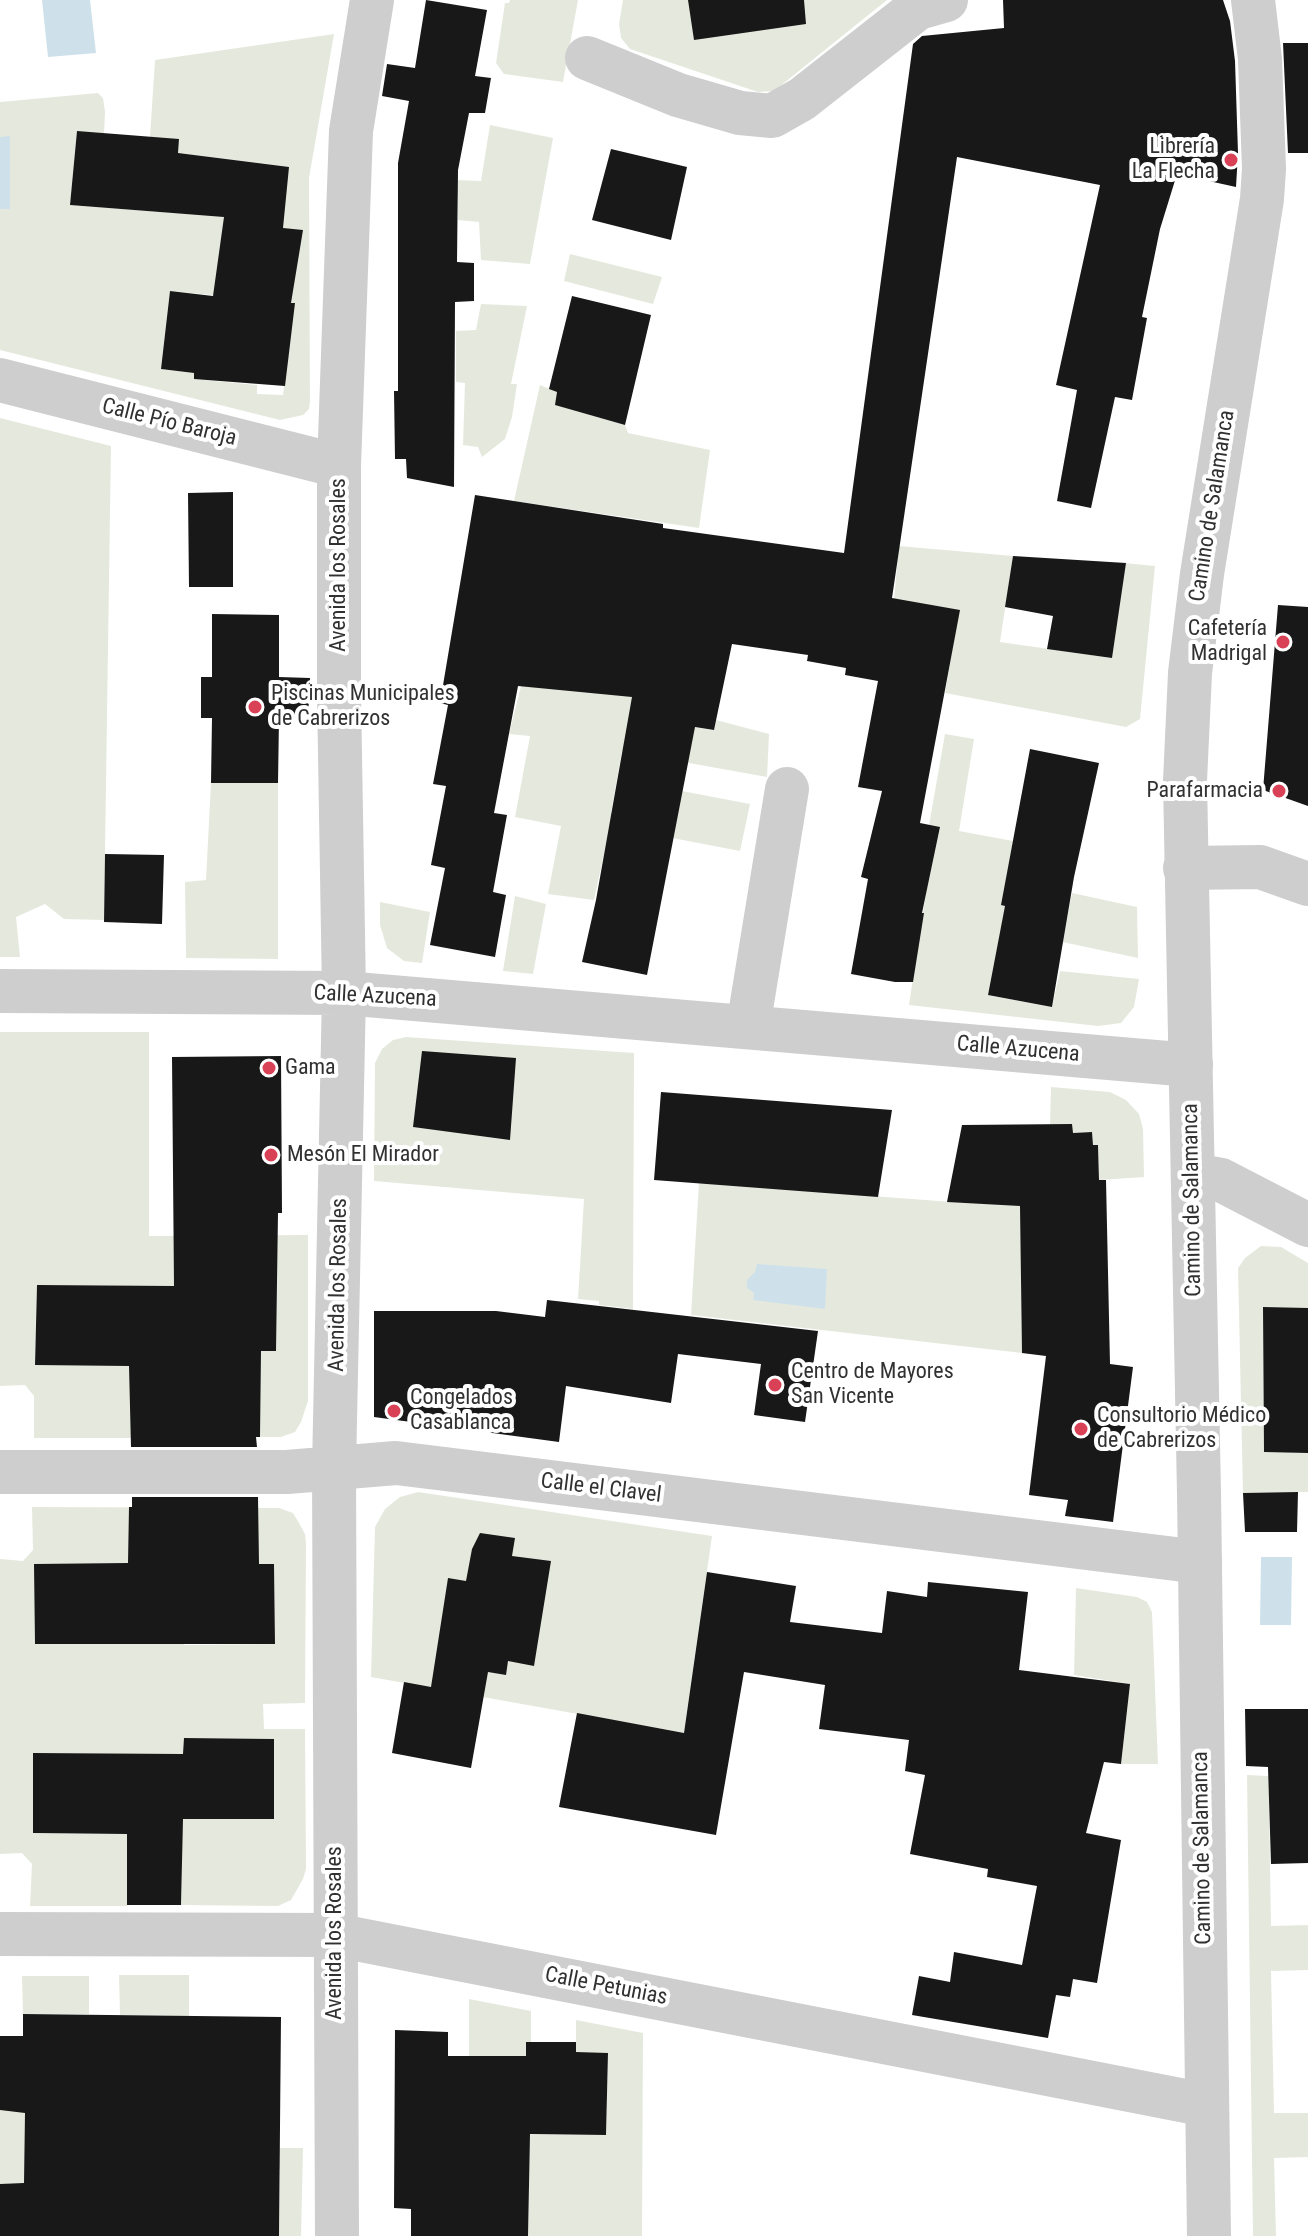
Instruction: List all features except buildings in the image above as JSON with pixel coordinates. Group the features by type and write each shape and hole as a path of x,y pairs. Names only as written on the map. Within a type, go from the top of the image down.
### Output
{"street":[{"name":"Avenida los Rosales","path":"337,2236 334,1468 344,993 339,466 351,131 372,0"},
{"path":"587,58 678,95 740,113 772,116 802,99 918,8 946,0"},
{"name":"Camino de Salamanca","path":"1209,2236 1185,771 1190,673 1202,574 1262,199 1264,169 1260,59 1253,0"},
{"name":"Calle Pío Baroja","path":"0,380 339,466"},
{"path":"748,1027 787,789"},
{"path":"1185,868 1260,867 1308,884"},
{"name":"Calle Azucena","path":"0,991 344,993 1191,1065"},
{"path":"1194,1175 1221,1180 1308,1225"},
{"name":"Calle el Clavel","path":"0,1472 287,1472 396,1463 1200,1562"},
{"name":"Calle Petunias","path":"0,1934 335,1935 1206,2105"}],"shaded area":[{"path":"510,0 578,0 563,82 504,74 496,63 505,3"},
{"path":"623,0 887,0 774,91 758,92 630,49 621,38 619,24"},
{"path":"334,34 309,178 310,401 309,409 303,415 280,420 0,350 0,102 98,93 103,98 104,133 77,132 70,205 173,213 150,137 155,60","holes":["170,291 294,303 283,395 257,394 257,385 194,379 194,373 161,369"]},
{"path":"490,125 553,138 530,264 481,260 479,222 458,220 456,180 481,181"},
{"path":"570,254 662,277 653,304 564,281"},
{"path":"481,304 527,306 511,384 517,384 512,417 505,439 482,457 478,447 463,445 465,383 456,382 456,331 476,330"},
{"path":"540,385 557,392 556,405 625,425 628,433 710,450 699,528 514,501"},
{"path":"0,418 111,446 104,920 64,919 45,904 16,917 20,957 0,957"},
{"path":"899,546 1013,556 1000,642 1112,658 1125,563 1155,566 1140,719 1126,727 945,693 959,610 894,599"},
{"path":"608,672 694,727 713,730 716,720 769,734 767,777 622,751 611,813 675,825 682,791 750,804 740,851 610,826 594,900 548,894 561,826 515,817 530,736 509,734 522,682"},
{"path":"945,734 974,739 959,831 1013,841 1002,905 1067,918 1072,893 1137,907 1138,958 1001,929 988,995 1052,1007 1060,971 1139,979 1134,1007 1121,1023 1098,1026 909,1005 926,893 940,828 929,825"},
{"path":"211,783 278,783 278,959 186,958 185,882 206,880"},
{"path":"515,896 546,904 533,974 503,971"},
{"path":"380,902 430,912 422,963 404,961 387,948 380,925"},
{"path":"0,1032 149,1032 149,1236 308,1235 308,1401 301,1422 295,1432 281,1437 260,1437 260,1397 131,1438 34,1438 34,1396 25,1385 0,1386","holes":["37,1285 127,1286 35,1364"]},
{"path":"406,1037 634,1053 633,1309 578,1299 584,1199 374,1181 375,1063 382,1049 393,1040"},
{"path":"1051,1087 1110,1092 1126,1100 1139,1114 1143,1129 1144,1177 1099,1180 1098,1145 1093,1145 1092,1132 1073,1133 1050,1124"},
{"path":"1021,1181 1022,1353 691,1315 699,1183 965,1203"},
{"path":"1261,1246 1281,1247 1308,1263 1308,1308 1263,1308 1264,1451 1308,1453 1308,1492 1243,1493 1238,1268"},
{"path":"418,1492 712,1536 684,1733 371,1677 375,1527 385,1509 400,1497"},
{"path":"32,1507 279,1508 293,1513 305,1534 306,1544 305,1703 263,1704 264,1729 305,1729 306,1869 291,1900 278,1906 181,1905 182,1863 127,1864 127,1906 30,1906 32,1864 22,1853 0,1854 0,1559 23,1561 33,1550","holes":["274,1565 275,1644 184,1645 183,1566","184,1738 274,1739 273,1819 183,1817","34,1753 123,1754 123,1834 33,1833"]},
{"path":"1076,1588 1137,1597 1147,1602 1152,1612 1158,1764 1121,1764 1130,1684 1074,1675"},
{"path":"1247,1775 1308,1778 1269,1804 1271,1926 1308,1925 1308,1970 1271,1971 1274,2113 1308,2113 1308,2157 1274,2158 1276,2236 1253,2236"},
{"path":"119,1975 189,1975 189,2016 120,2015"},
{"path":"22,1976 89,1976 89,2014 23,2014"},
{"path":"469,1999 531,2011 531,2042 526,2042 526,2056 500,2056 498,2134 606,2135 608,2054 576,2052 576,2020 643,2033 642,2236 528,2236 529,2177 469,2175"},
{"path":"0,2108 59,2108 188,2148 303,2148 301,2236 279,2236 280,2169 0,2184"}],"water":[{"path":"42,0 90,0 96,53 48,57"},
{"path":"10,136 10,209 0,209 0,137"},
{"path":"757,1264 827,1269 825,1309 753,1300 754,1293 747,1288 747,1280 755,1272"},
{"path":"1261,1557 1292,1557 1291,1625 1260,1625"}],"place":[{"name":"Librería La Flecha","path":"1231,160"},
{"name":"Cafetería Madrigal","path":"1283,642"},
{"name":"Piscinas Municipales de Cabrerizos","path":"255,707"},
{"name":"Parafarmacia","path":"1279,791"},
{"name":"Gama","path":"269,1068"},
{"name":"Mesón El Mirador","path":"271,1155"},
{"name":"Centro de Mayores San Vicente","path":"775,1385"},
{"name":"Congelados Casablanca","path":"394,1411"},
{"name":"Consultorio Médico de Cabrerizos","path":"1081,1429"}]}
